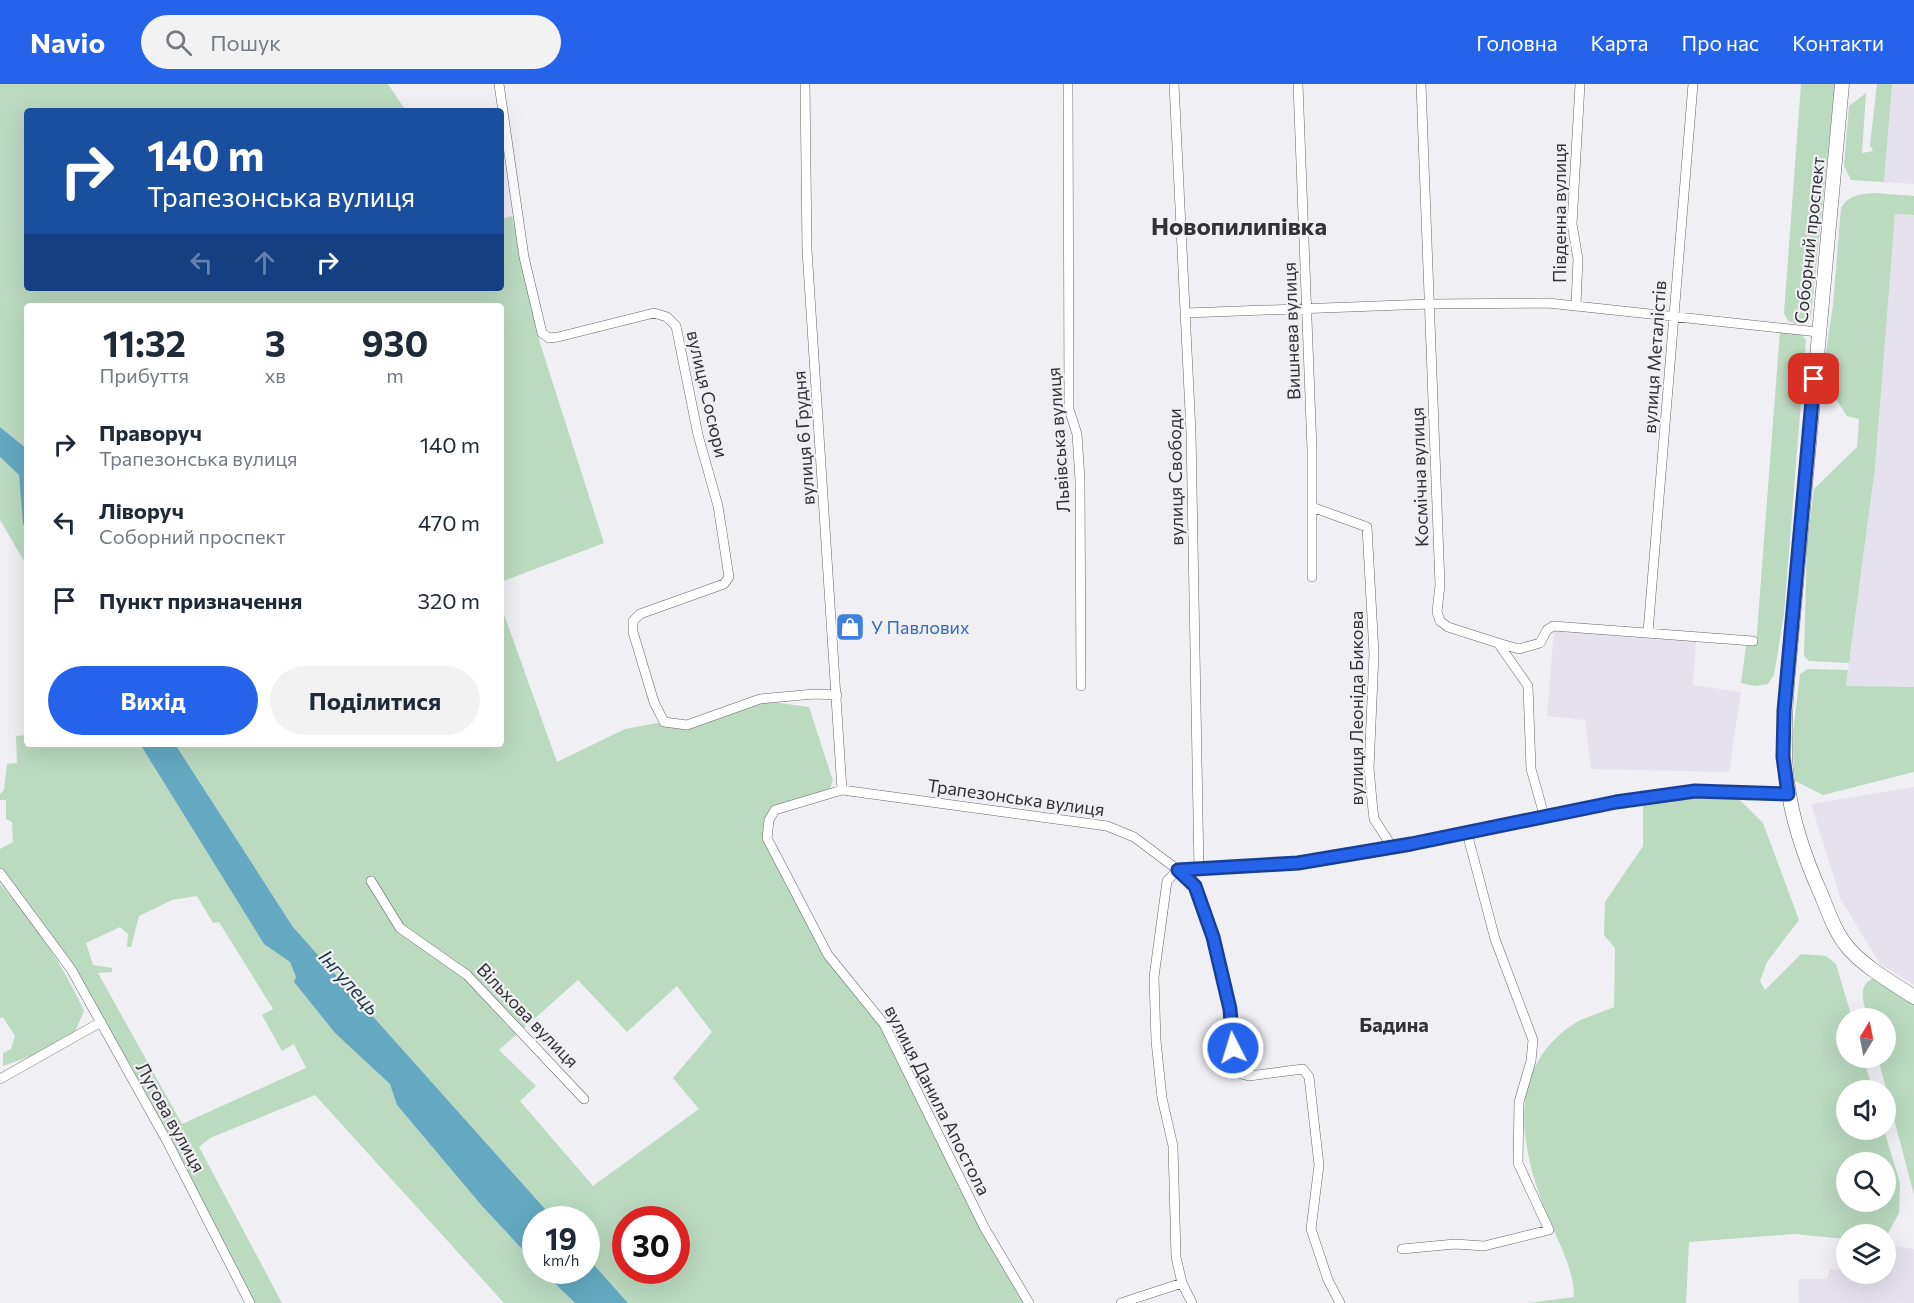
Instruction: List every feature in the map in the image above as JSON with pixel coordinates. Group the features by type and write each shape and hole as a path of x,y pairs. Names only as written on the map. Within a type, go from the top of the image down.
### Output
{"main road":[{"name":"Соборний проспект","path":"1842,84 1784,711 1783,757 1788,794 1804,857 1838,933 1852,952 1914,997"}],"street":[{"name":"вулиця Сосюри","path":"499,84 502,108"},
{"name":"вулиця 6 Грудня","path":"805,84 807,250 842,789"},
{"name":"Львівська вулиця","path":"1068,84 1069,409 1077,434 1080,480 1080,686"},
{"name":"вулиця Свободи","path":"1174,84 1191,433 1199,870"},
{"name":"Вишнева вулиця","path":"1298,84 1312,507 1312,577"},
{"name":"Космічна вулиця","path":"1421,84 1440,585 1437,612 1440,621 1448,627 1519,649 1540,643 1547,630 1553,626 1648,632"},
{"name":"Південна вулиця","path":"1575,305 1578,259 1572,214 1580,84"},
{"name":"вулиця Металістів","path":"1648,632 1693,84"},
{"name":"вулиця Сосюри","path":"504,119 524,257 542,333 549,338 558,338 654,313 667,316 676,326 698,435 718,506 729,577 724,584 640,614 633,621 633,632 654,702 664,722 687,725 760,699 813,694 837,695"},
{"path":"1186,313 1429,304 1548,303 1818,332"},
{"name":"вулиця Леоніда Бикова","path":"1312,507 1367,527 1371,563 1374,654 1370,779 1374,819 1393,848"},
{"path":"1648,632 1753,641"},
{"path":"1498,643 1528,686 1531,769 1544,815"},
{"name":"Трапезонська вулиця","path":"769,820 775,810 842,789 1107,826 1122,830 1134,837 1178,870 1195,886 1213,937 1230,1009 1235,1068 1240,1074 1249,1076 1303,1069 1309,1077 1319,1165 1311,1229 1324,1270 1340,1303"},
{"path":"1192,1303 1182,1283 1176,1257 1173,1146 1162,1098 1156,1041 1154,977 1167,881 1178,870 1298,863 1393,848 1544,815 1695,791 1788,794"},
{"name":"вулиця Данила Апостола","path":"769,820 767,838 828,955 884,1024 984,1227 1029,1303"},
{"path":"1402,1249 1455,1244 1484,1246 1549,1230 1518,1163 1519,1102 1531,1061 1533,1040 1495,939 1467,833"},
{"name":"Лугова вулиця","path":"0,873 59,951 101,1022 168,1143 250,1303"},
{"name":"Вільхова вулиця","path":"371,881 400,928 467,975 584,1099"},
{"path":"0,1079 101,1022"},
{"path":"1121,1303 1182,1283"}],"shaded area":[{"path":"1892,84 1914,84 1914,184 1884,182"},
{"path":"1895,214 1914,215 1914,687 1846,686 1875,468"},
{"path":"1554,630 1696,640 1693,685 1741,692 1729,772 1591,769 1585,720 1547,716"},
{"path":"1914,787 1914,985 1880,964 1841,900 1811,804"},
{"path":"1896,1246 1914,1249 1914,1303 1799,1303 1798,1279 1827,1279 1830,1269 1836,1269 1836,1284 1896,1284"}],"green space":[{"path":"0,84 388,84 404,108 24,108 24,291 504,291 504,218 512,216 540,343 604,543 504,581 504,303 24,303 24,447 0,427"},
{"path":"1801,84 1835,84 1811,317 1796,324 1788,321 1784,313"},
{"path":"1877,84 1892,84 1884,182 1851,180 1844,166 1849,106 1866,93 1862,153 1873,151 1870,145"},
{"path":"1875,193 1914,196 1914,215 1895,214 1875,468 1849,663 1809,661 1804,656 1807,545 1814,489 1857,447 1859,419 1847,416 1822,378 1833,305 1841,208 1855,196"},
{"path":"1780,330 1800,333 1806,340 1784,614 1774,675 1768,684 1755,686 1741,683 1746,646 1756,645"},
{"path":"0,457 19,475 24,522 24,561 0,520"},
{"path":"504,614 557,762 625,729 657,723 687,730 765,701 809,707 833,781 829,790 775,806 765,837 824,956 882,1026 896,1059 985,1236 1025,1303 628,1303 600,1272 600,1206 542,1206 293,927 177,747 504,747","holes":["578,980 627,1032 677,986 712,1032 673,1078 699,1109 593,1186 520,1101 536,1086 499,1050"]},
{"path":"1808,669 1848,670 1846,686 1914,687 1914,772 1823,795 1795,781 1792,740 1800,674"},
{"path":"24,735 24,747 142,747 264,943 290,962 297,978 294,982 335,1033 391,1084 397,1105 482,1206 522,1249 522,1284 555,1284 575,1303 504,1303 315,1095 210,1138 199,1147 282,1303 253,1303 103,1018 0,870 0,849 13,842 12,822 6,819 6,800 0,800 0,794 4,790 7,764 17,763 16,736","holes":["197,896 213,923 219,922 273,1009 262,1015 282,1051 294,1044 306,1068 182,1124 98,973 112,972 112,968 93,965 86,943 120,927 128,934 127,947 131,947 139,916 172,900"]},
{"path":"1697,797 1739,799 1763,823 1799,920 1767,962 1760,981 1765,990 1801,954 1826,956 1836,964 1849,1008 1836,1008 1836,1068 1866,1068 1870,1080 1836,1080 1836,1140 1887,1140 1891,1152 1836,1152 1836,1212 1896,1212 1896,1170 1900,1183 1899,1213 1893,1224 1836,1224 1836,1238 1794,1234 1689,1242 1686,1303 1528,1303 1574,1297 1568,1265 1547,1215 1530,1164 1524,1113 1527,1089 1536,1065 1550,1044 1577,1022 1614,1007 1615,948 1604,935 1605,902 1643,846 1643,804"},
{"path":"0,884 47,945 84,1011 75,1032 34,1055 3,1066 3,1053 11,1049 15,1036 3,1017 0,1018"},
{"path":"1874,978 1914,1004 1914,1195 1896,1126 1896,1080 1884,1080 1881,1068 1896,1068 1896,1008 1865,1008 1863,990 1868,981"}],"water":[{"path":"0,427 24,447 24,526 19,475 0,457"},
{"path":"142,747 177,747 293,927 542,1206 522,1206 522,1249 482,1206 397,1105 390,1084 335,1033 294,982 296,977 290,962 264,944"},
{"path":"600,1272 628,1303 575,1303 555,1284 600,1284"}],"place":[{"name":"У Павлових","path":"850,627"}],"district":[{"name":"Новопилипівка","path":"1239,225"},
{"name":"Бадина","path":"1394,1024"}],"route":[{"path":"1233,1048 1230,1009 1213,937 1195,886 1178,870 1298,863 1411,844 1544,815 1695,791 1788,794 1783,757 1784,711 1814,379"}],"water label":[{"name":"Інгулець","path":"350,982"}]}
